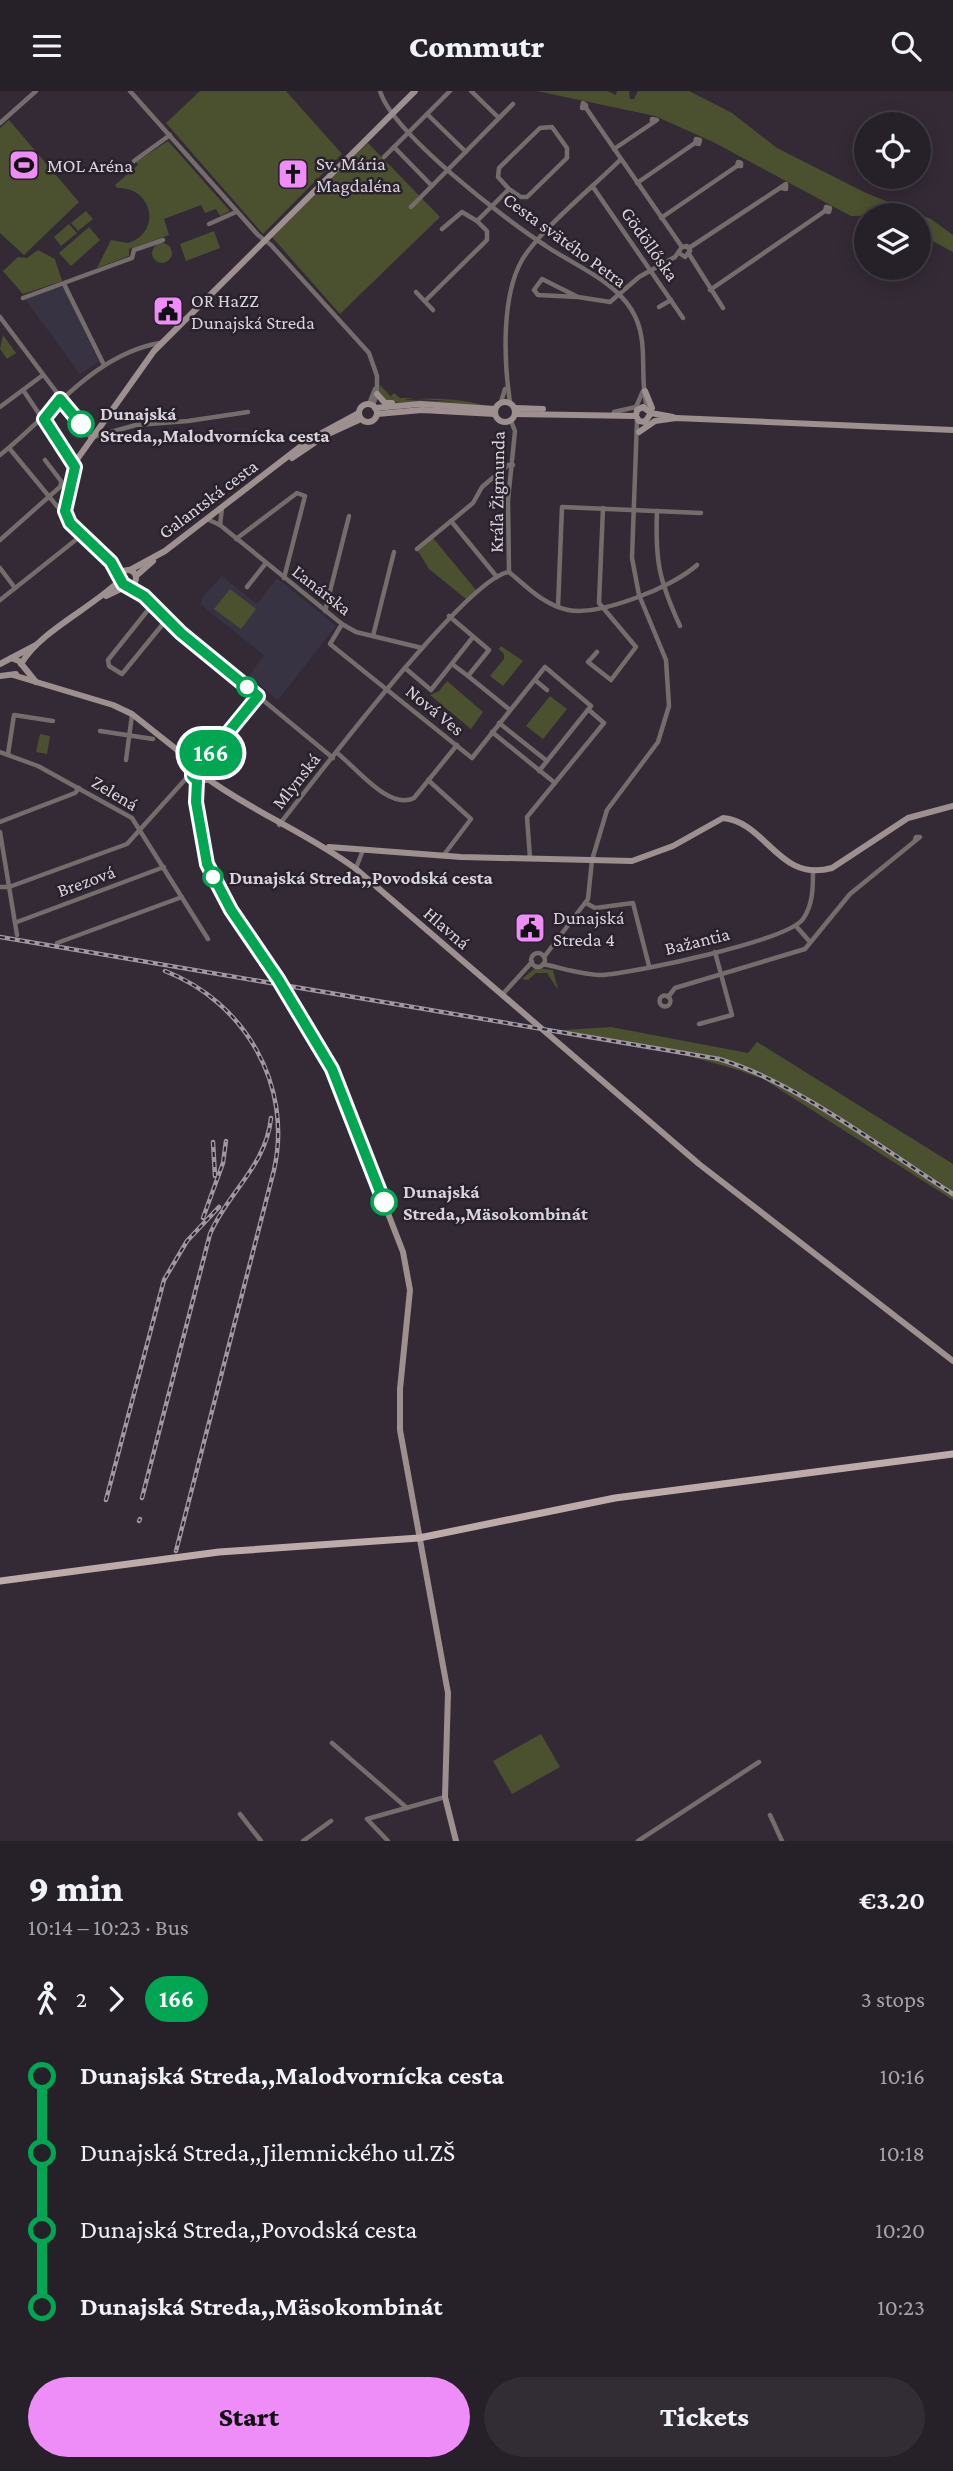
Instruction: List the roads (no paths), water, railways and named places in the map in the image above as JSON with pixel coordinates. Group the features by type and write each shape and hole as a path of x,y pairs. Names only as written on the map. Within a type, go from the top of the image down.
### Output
{"main road":[{"path":"0,1581 219,1552 419,1538 615,1498 953,1454"}],"street":[{"path":"0,123 36,91"},
{"path":"130,91 236,212 365,347 375,366 377,394 373,408"},
{"name":"Cesta svätého Petra","path":"380,91 392,114 449,169 537,240 621,296 632,310 642,334 643,414"},
{"path":"66,517 67,492 75,467 91,437 149,357 415,91"},
{"path":"384,157 450,91"},
{"path":"471,91 499,118"},
{"path":"411,207 513,104"},
{"path":"586,108 723,308"},
{"path":"427,114 466,152"},
{"path":"614,149 652,123"},
{"path":"552,127 568,150 566,159 527,197 520,197 509,189 498,179 499,168 540,128 552,127"},
{"path":"134,161 170,135"},
{"path":"637,183 695,143"},
{"path":"394,147 432,186"},
{"path":"511,421 513,408 505,381 508,320 514,276 537,240 620,160"},
{"path":"661,218 737,166"},
{"name":"Gödöllőska","path":"593,187 683,318"},
{"path":"578,297 542,279 534,290 538,295 610,302 621,296 634,281 696,246 782,188"},
{"path":"477,221 509,189"},
{"path":"710,290 825,211"},
{"path":"209,223 236,212"},
{"path":"425,301 486,240 487,230 462,212 442,229"},
{"path":"256,249 258,235"},
{"path":"23,298 132,258 134,250 163,240"},
{"path":"64,283 104,365"},
{"path":"416,292 433,310"},
{"path":"659,307 671,300"},
{"path":"0,317 91,437"},
{"path":"0,455 44,419 60,399 104,365 145,346 161,343"},
{"path":"145,346 149,357"},
{"path":"0,407 43,375"},
{"path":"373,408 377,385"},
{"path":"495,412 506,388"},
{"path":"616,413 636,407 644,389"},
{"path":"644,389 652,408 676,418"},
{"path":"23,390 75,467"},
{"path":"377,394 385,403 401,404"},
{"path":"501,402 513,408 562,412 953,430"},
{"name":"Galantská cesta","path":"373,408 401,404 495,412"},
{"name":"Galantská cesta","path":"360,416 362,406 495,412"},
{"name":"Galantská cesta","path":"360,416 370,422 373,408"},
{"path":"91,437 136,425 248,412"},
{"name":"Galantská cesta","path":"495,412 501,422 511,421"},
{"path":"616,413 637,430"},
{"path":"543,964 544,957 586,903 592,860 607,810 658,742 669,706 666,660 639,595 632,558 636,443 643,414"},
{"name":"Galantská cesta","path":"98,601 124,574 159,555 324,430 360,416"},
{"path":"637,430 655,421 676,418"},
{"name":"Kráľa Žigmunda","path":"511,421 515,431 508,500 509,572 534,593 558,607"},
{"path":"0,887 9,887 127,844 198,774 213,751 258,696 152,605 124,574 82,535 9,448"},
{"path":"0,540 61,483 45,460"},
{"path":"417,549 473,503 482,487 508,465 513,465"},
{"path":"236,539 298,493 305,496 284,578"},
{"path":"697,565 684,577 662,588 601,607 578,611 558,607 562,507 701,513"},
{"path":"220,525 222,508"},
{"path":"597,652 588,662 611,680 636,647 601,607 603,508"},
{"path":"657,510 656,556 662,588 680,626"},
{"path":"325,611 349,516"},
{"name":"Ľanárska","path":"208,519 220,525 342,624 356,632 422,647"},
{"path":"451,520 497,577"},
{"path":"0,600 82,535"},
{"path":"373,636 394,552"},
{"name":"Galantská cesta","path":"37,644 98,601 132,582 159,555"},
{"path":"247,587 266,563"},
{"path":"0,568 15,588"},
{"path":"457,745 412,800 391,799 335,755 449,616 497,577 509,572"},
{"path":"124,574 132,582"},
{"path":"152,605 108,660 109,666 122,674 167,619"},
{"path":"449,616 489,650 467,676"},
{"name":"Nová Ves","path":"342,624 329,641 472,758 535,680"},
{"name":"Nová Ves","path":"405,668 431,690 474,637"},
{"path":"37,644 21,665 7,675 0,666 9,658 37,644"},
{"path":"0,653 21,665 36,682"},
{"path":"452,664 510,710"},
{"path":"541,772 589,711 590,702 545,667 535,680 547,690"},
{"name":"Hlavná","path":"7,675 113,705 132,714 174,749 198,774 279,825 327,847 699,1164 953,1361"},
{"name":"Mlynská","path":"258,696 335,755 279,825"},
{"path":"530,858 527,817 604,723 589,711"},
{"path":"126,760 132,714"},
{"path":"8,754 14,715 53,721"},
{"path":"499,723 547,761"},
{"path":"100,731 153,739"},
{"name":"Nová Ves","path":"492,733 555,783"},
{"name":"Zelená","path":"0,752 123,811 142,830 208,939"},
{"path":"198,774 201,844 207,864 231,910 278,979 332,1069 399,1241 410,1290 400,1389 404,1465 448,1693 445,1797 456,1841"},
{"path":"428,781 471,819 443,856"},
{"path":"0,822 75,793 79,788"},
{"path":"327,847 443,856 639,860 673,846 723,818 741,823 790,864 813,872 832,868 908,818 953,806"},
{"path":"0,832 17,922 17,935"},
{"path":"668,997 675,988 796,954 810,943 850,894 915,840"},
{"path":"356,869 363,850"},
{"name":"Brezová","path":"17,922 164,867"},
{"path":"810,943 796,926 810,905 813,872"},
{"path":"57,943 182,897"},
{"path":"586,903 595,908 633,903 649,966"},
{"name":"Bažantia","path":"532,963 537,967 543,964 601,975 715,952 796,926"},
{"path":"699,1024 732,1015 715,952"},
{"path":"502,995 532,963 536,954 544,957"},
{"path":"332,1743 407,1808"},
{"path":"638,1841 759,1762"},
{"path":"388,1841 367,1819 445,1797"},
{"path":"240,1814 261,1841"},
{"path":"770,1815 782,1841"},
{"path":"303,1841 331,1821"}],"railway":[{"path":"0,937 719,1059 809,1100 953,1194"},
{"path":"165,971 193,985 218,1003 240,1025 257,1050 269,1078 276,1107 278,1138 274,1170 176,1551"},
{"path":"142,1498 210,1234 262,1150 271,1118"},
{"path":"203,1218 223,1163 226,1141"},
{"path":"213,1142 215,1176"},
{"path":"106,1500 164,1280 187,1241 219,1207"}],"place":[{"name":"MOL Aréna","path":"24,165"},
{"name":"Sv. Mária Magdaléna","path":"293,174"},
{"name":"OR HaZZ Dunajská Streda","path":"168,311"},
{"name":"Dunajská Streda,,Malodvornícka cesta","path":"81,424"},
{"name":"Dunajská Streda,,Povodská cesta","path":"213,877"},
{"name":"Dunajská Streda 4","path":"530,928"},
{"name":"Dunajská Streda,,Mäsokombinát","path":"384,1202"}]}
